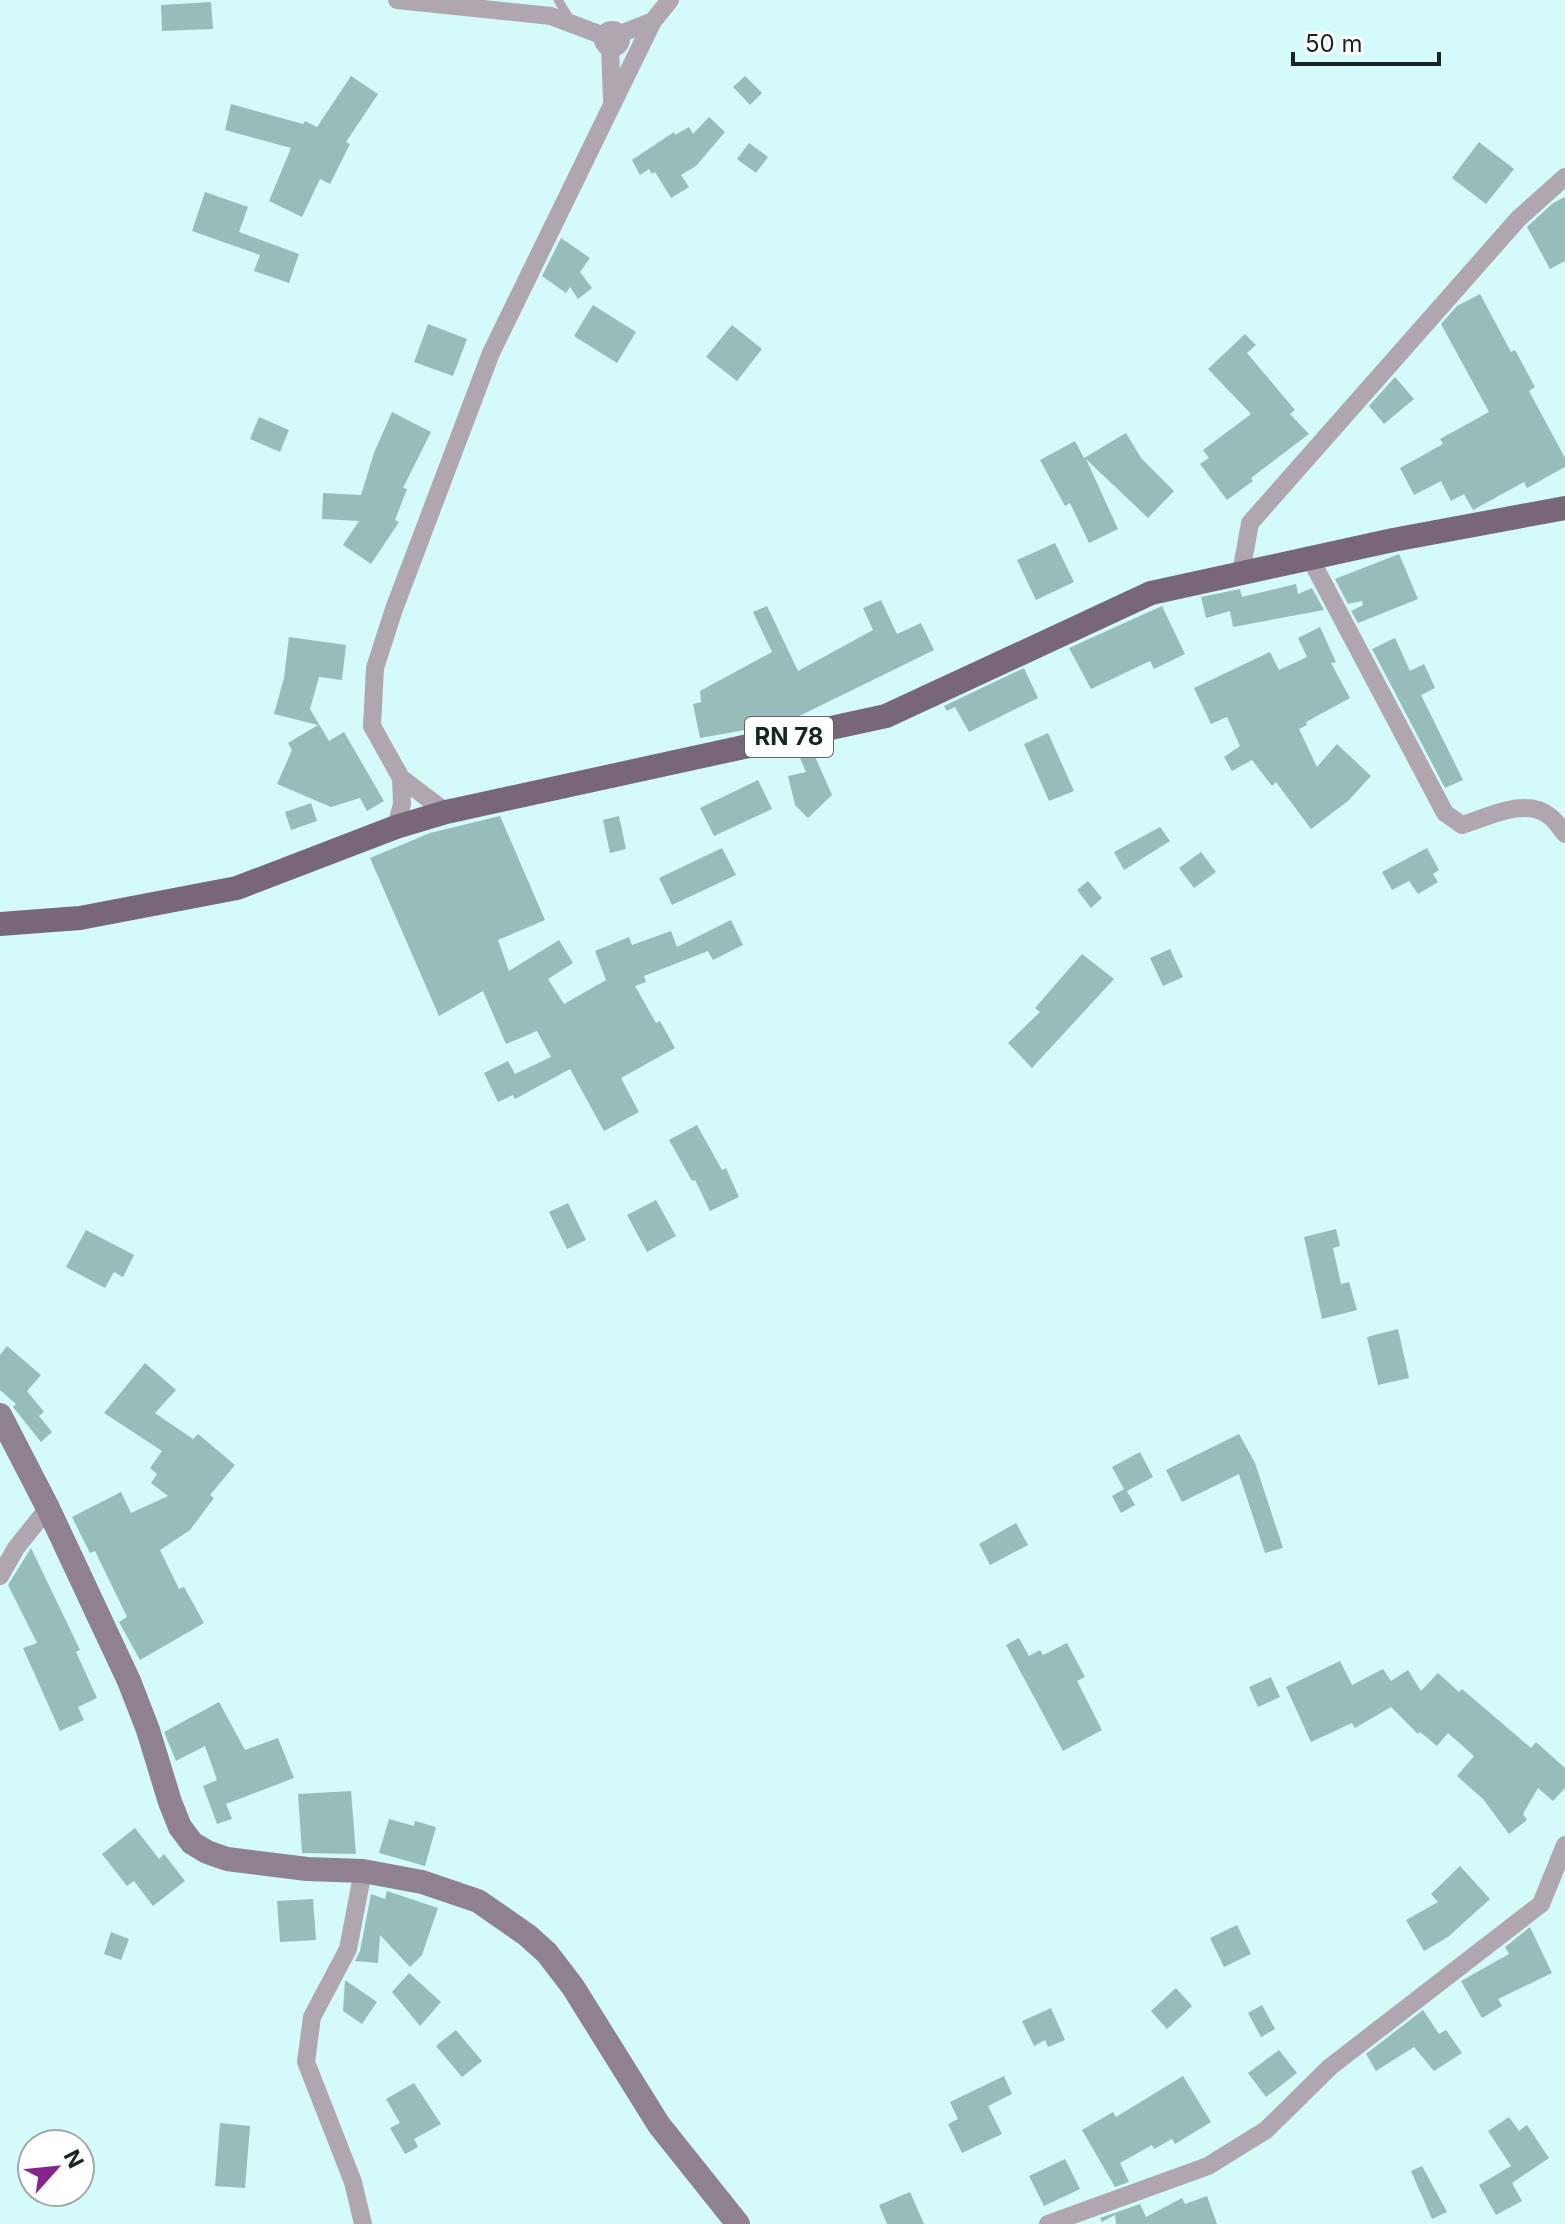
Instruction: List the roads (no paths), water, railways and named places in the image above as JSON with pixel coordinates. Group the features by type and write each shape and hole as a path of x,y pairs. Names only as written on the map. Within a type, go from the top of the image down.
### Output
{"main road":[{"name":"RN 78","path":"0,924 80,918 237,888 396,827 446,812 886,716 1151,593 1565,508"},
{"path":"0,1415 48,1508 129,1681 170,1802 180,1827 192,1843 227,1859 307,1869 363,1871 422,1882 478,1901 547,1953 573,1987 659,2125 738,2224"}],"street":[{"path":"397,0 551,16 611,39 653,21"},
{"path":"446,812 401,778 372,726 375,668 491,353 653,21 670,0"},
{"path":"611,39 612,102"},
{"path":"1241,573 1250,523 1519,218 1565,177"},
{"path":"1310,558 1445,813 1462,825 1512,809 1530,809 1547,814 1565,834"},
{"path":"396,827 402,804 401,778"},
{"path":"0,1576 16,1548 48,1508"},
{"path":"1048,2224 1208,2166 1266,2130 1330,2067 1541,1904 1565,1845"},
{"path":"363,1871 348,1949 312,2017 306,2062 353,2182 363,2224"}],"lane":[{"path":"558,0 573,25"}]}
